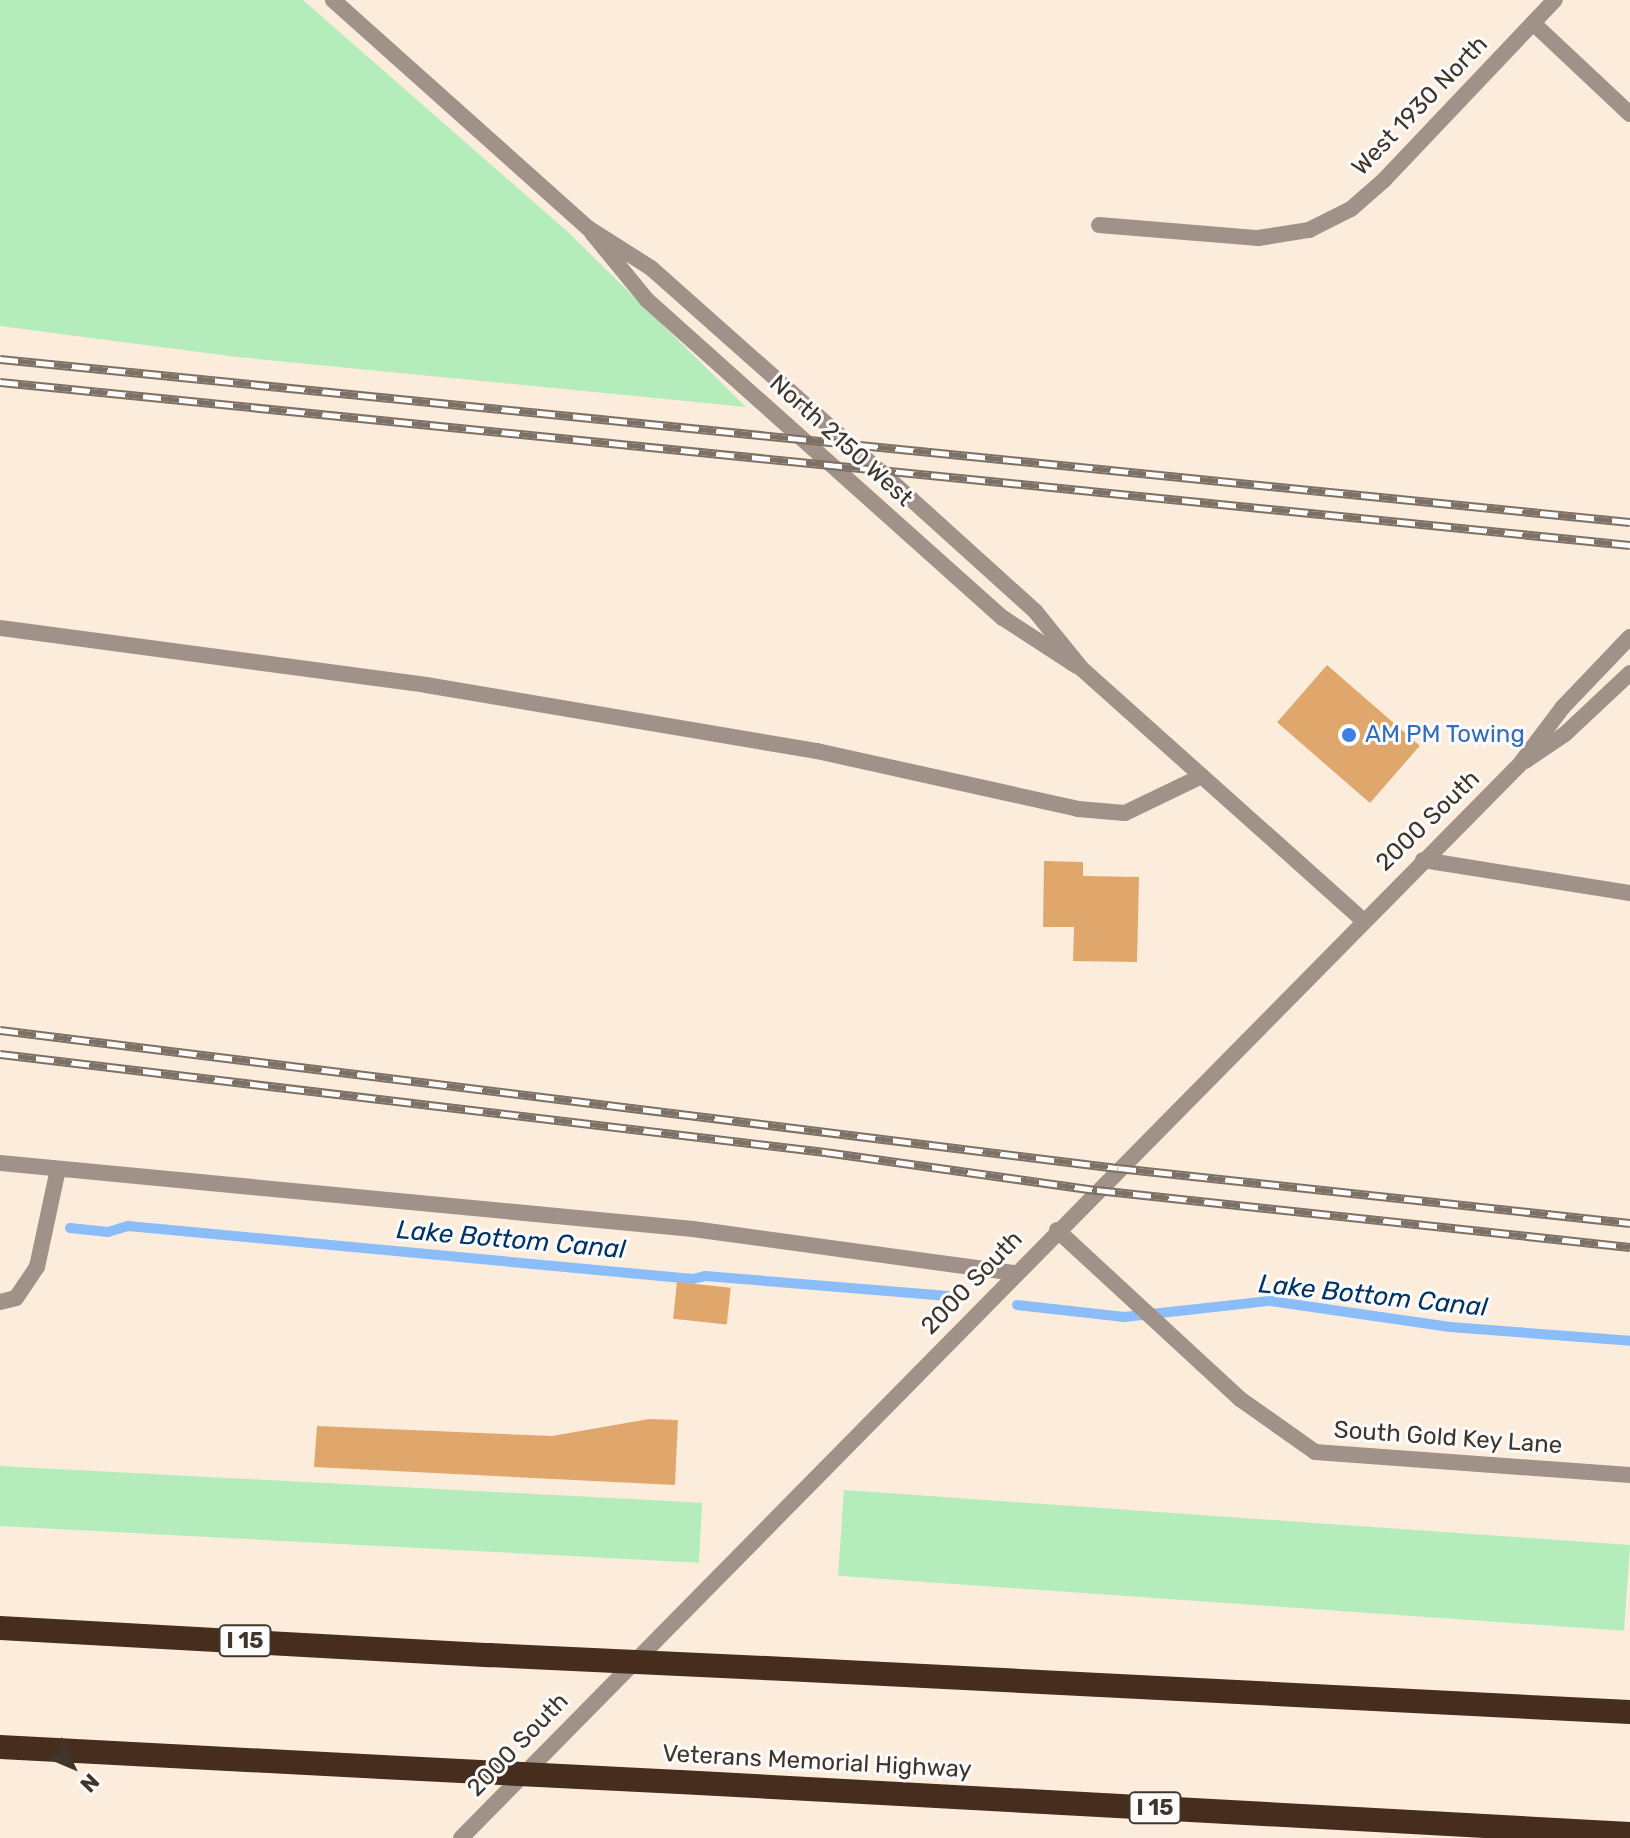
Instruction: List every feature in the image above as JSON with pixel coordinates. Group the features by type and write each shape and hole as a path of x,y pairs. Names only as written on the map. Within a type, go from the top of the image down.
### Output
{"highway":[{"name":"I 15","path":"0,1628 1630,1712"},
{"name":"Veterans Memorial Highway","path":"0,1747 1630,1834"}],"street":[{"name":"North 2150 West","path":"333,0 588,228 647,300 1003,618 1082,669 1362,919"},
{"name":"West 1930 North","path":"1099,225 1258,238 1309,230 1351,209 1555,0"},
{"path":"1533,23 1630,114"},
{"name":"North 2150 West","path":"588,228 651,268 951,534 1035,611 1082,669"},
{"path":"0,628 473,693 817,751 1078,809 1125,813 1202,776"},
{"name":"2000 South","path":"461,1838 1362,919 1520,764 1563,707 1630,637"},
{"name":"2000 South","path":"1520,764 1565,734 1630,673"},
{"path":"1423,860 1630,893"},
{"path":"0,1163 693,1229 1015,1273"},
{"path":"0,1302 16,1298 41,1260 58,1169"},
{"name":"South Gold Key Lane","path":"1057,1230 1135,1301 1154,1323 1240,1399 1315,1452 1630,1475"}],"green space":[{"path":"0,0 303,0 568,232 746,407 237,357 0,326"},
{"path":"0,1466 702,1503 699,1563 0,1526"},
{"path":"844,1490 1630,1545 1624,1631 838,1576"}],"building":[{"name":"AM PM Towing","path":"1327,665 1420,746 1370,803 1277,722"},
{"path":"1044,861 1083,862 1083,876 1139,877 1137,962 1073,961 1074,927 1043,927"},
{"path":"677,1282 731,1288 727,1324 673,1319"},
{"path":"649,1419 678,1420 675,1485 314,1467 317,1426 552,1436"}],"waterway":[{"name":"Lake Bottom Canal","path":"70,1228 108,1232 128,1226 693,1279 705,1276 948,1296"},
{"name":"Lake Bottom Canal","path":"1017,1305 1124,1317 1270,1301 1450,1327 1630,1341"}],"railway":[{"path":"0,359 1630,522"},
{"path":"0,382 1630,545"},
{"path":"0,1030 1118,1168 1630,1223"},
{"path":"0,1054 825,1152 1097,1190 1630,1247"}],"place":[{"name":"AM PM Towing","path":"1349,735"}]}
